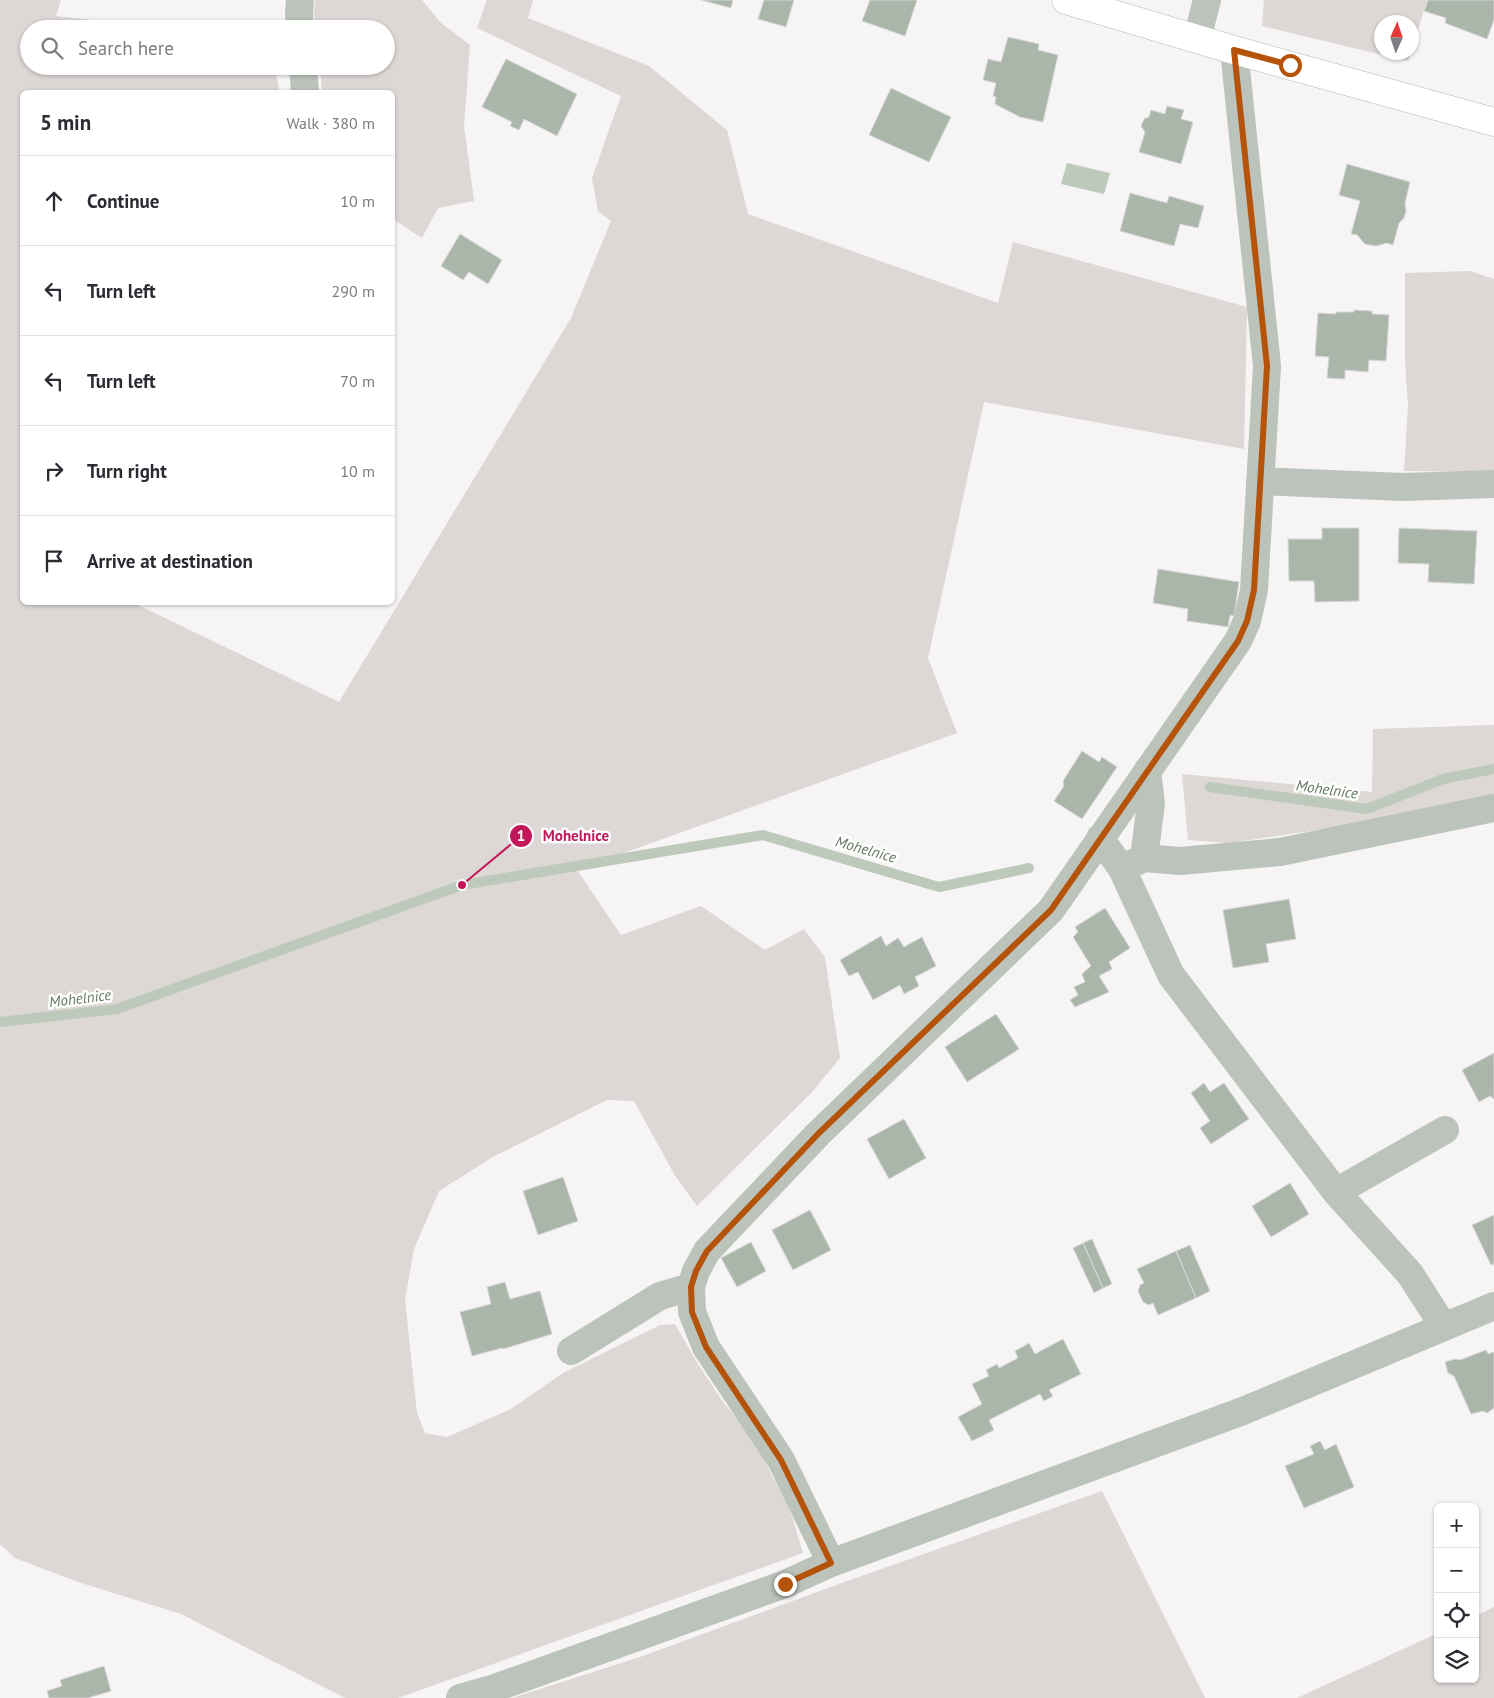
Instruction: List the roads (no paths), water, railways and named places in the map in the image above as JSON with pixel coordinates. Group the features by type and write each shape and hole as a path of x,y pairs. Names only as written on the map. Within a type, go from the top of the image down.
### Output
{"main road":[{"path":"1066,0 1234,50 1494,122"}],"street":[{"path":"299,20 300,0"},
{"path":"1197,39 1207,0"},
{"path":"831,1563 781,1460 706,1347 692,1312 691,1287 696,1271 707,1251 818,1134 1051,910 1238,641 1247,621 1254,590 1267,366 1234,50"},
{"path":"304,75 305,90"},
{"path":"1260,481 1403,487 1494,484"},
{"path":"1133,863 1151,803 1148,771"},
{"path":"1133,863 1180,861 1280,852 1494,808"},
{"path":"1100,838 1133,863 1171,975 1336,1192 1410,1274 1444,1327"},
{"path":"1336,1192 1445,1130"},
{"path":"571,1351 660,1296 691,1287"},
{"path":"460,1698 785,1584 831,1563 1243,1411 1494,1306"}],"waterway":[{"name":"Mohelnice","path":"1210,787 1367,809 1443,779 1494,769"},
{"name":"Mohelnice","path":"0,1022 117,1009 462,885 763,835 939,887 1029,868"}],"place":[{"name":"Mohelnice","path":"462,885"}]}
